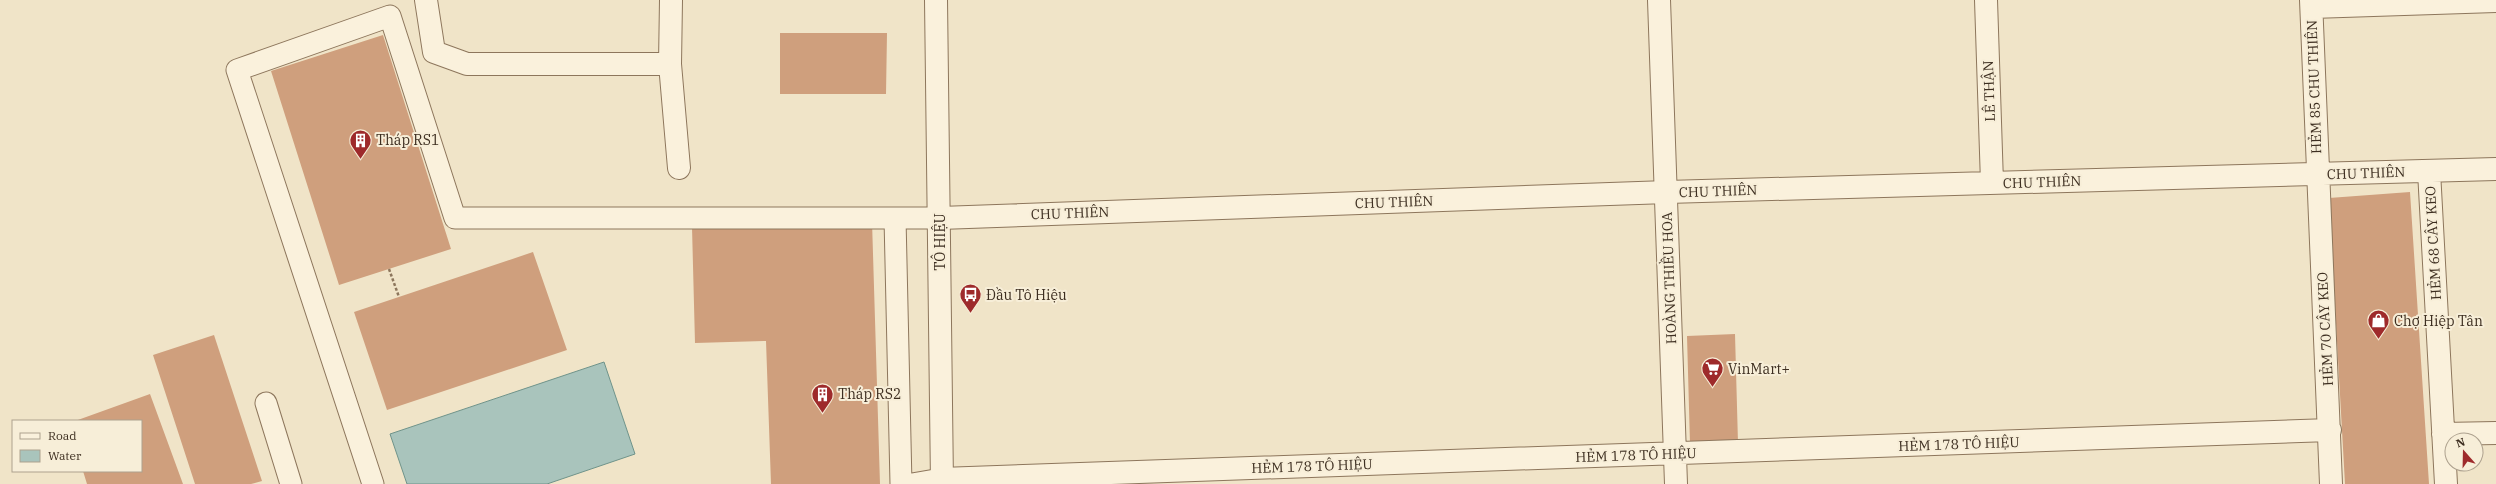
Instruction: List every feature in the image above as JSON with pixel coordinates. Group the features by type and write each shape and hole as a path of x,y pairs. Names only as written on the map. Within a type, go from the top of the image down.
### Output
{"street":[{"path":"426,0 434,52 467,64 670,64"},
{"path":"671,0 670,64 679,168"},
{"name":"TÔ HIỆU","path":"936,0 940,218 942,481"},
{"name":"HOÀNG THIỀU HOA","path":"1659,0 1667,192 1676,484"},
{"name":"LÊ THẬN","path":"1986,0 1992,183"},
{"path":"2311,3 2496,1"},
{"name":"HẺM 85 CHU THIÊN","path":"2311,3 2317,174"},
{"name":"CHU THIÊN","path":"940,218 1667,192 2496,169"},
{"name":"HẺM 68 CÂY KEO","path":"2428,171 2446,484"},
{"name":"HẺM 70 CÂY KEO","path":"2317,174 2330,430 2331,484"},
{"name":"HẺM 178 TÔ HIỆU","path":"942,481 2330,430"},
{"path":"2443,434 2496,432"}],"lane":[{"path":"373,484 236,70 390,16 455,218 940,218"},
{"path":"895,218 901,484"},
{"path":"266,403 291,484"},
{"path":"912,484 942,481"}],"path":[{"path":"389,269 399,297"}],"water":[{"path":"604,362 635,454 547,484 407,484 390,434"}],"building":[{"path":"780,33 887,33 886,94 780,94"},
{"name":"Tháp RS1","path":"383,35 451,249 339,285 271,71"},
{"name":"Chợ Hiệp Tân","path":"2410,192 2429,484 2345,484 2329,198"},
{"name":"Tháp RS2","path":"872,221 880,484 771,484 766,341 695,343 692,227"},
{"path":"533,252 567,350 387,410 354,312"},
{"name":"VinMart+","path":"1735,334 1738,443 1690,444 1687,336"},
{"path":"214,335 262,481 251,484 195,484 153,355"},
{"path":"150,394 183,484 87,484 83,472 142,472 142,420 78,420"}],"place":[{"name":"Tháp RS1","path":"361,160"},
{"name":"Đầu Tô Hiệu","path":"970,314"},
{"name":"Chợ Hiệp Tân","path":"2378,340"},
{"name":"VinMart+","path":"1712,388"},
{"name":"Tháp RS2","path":"823,414"}]}
